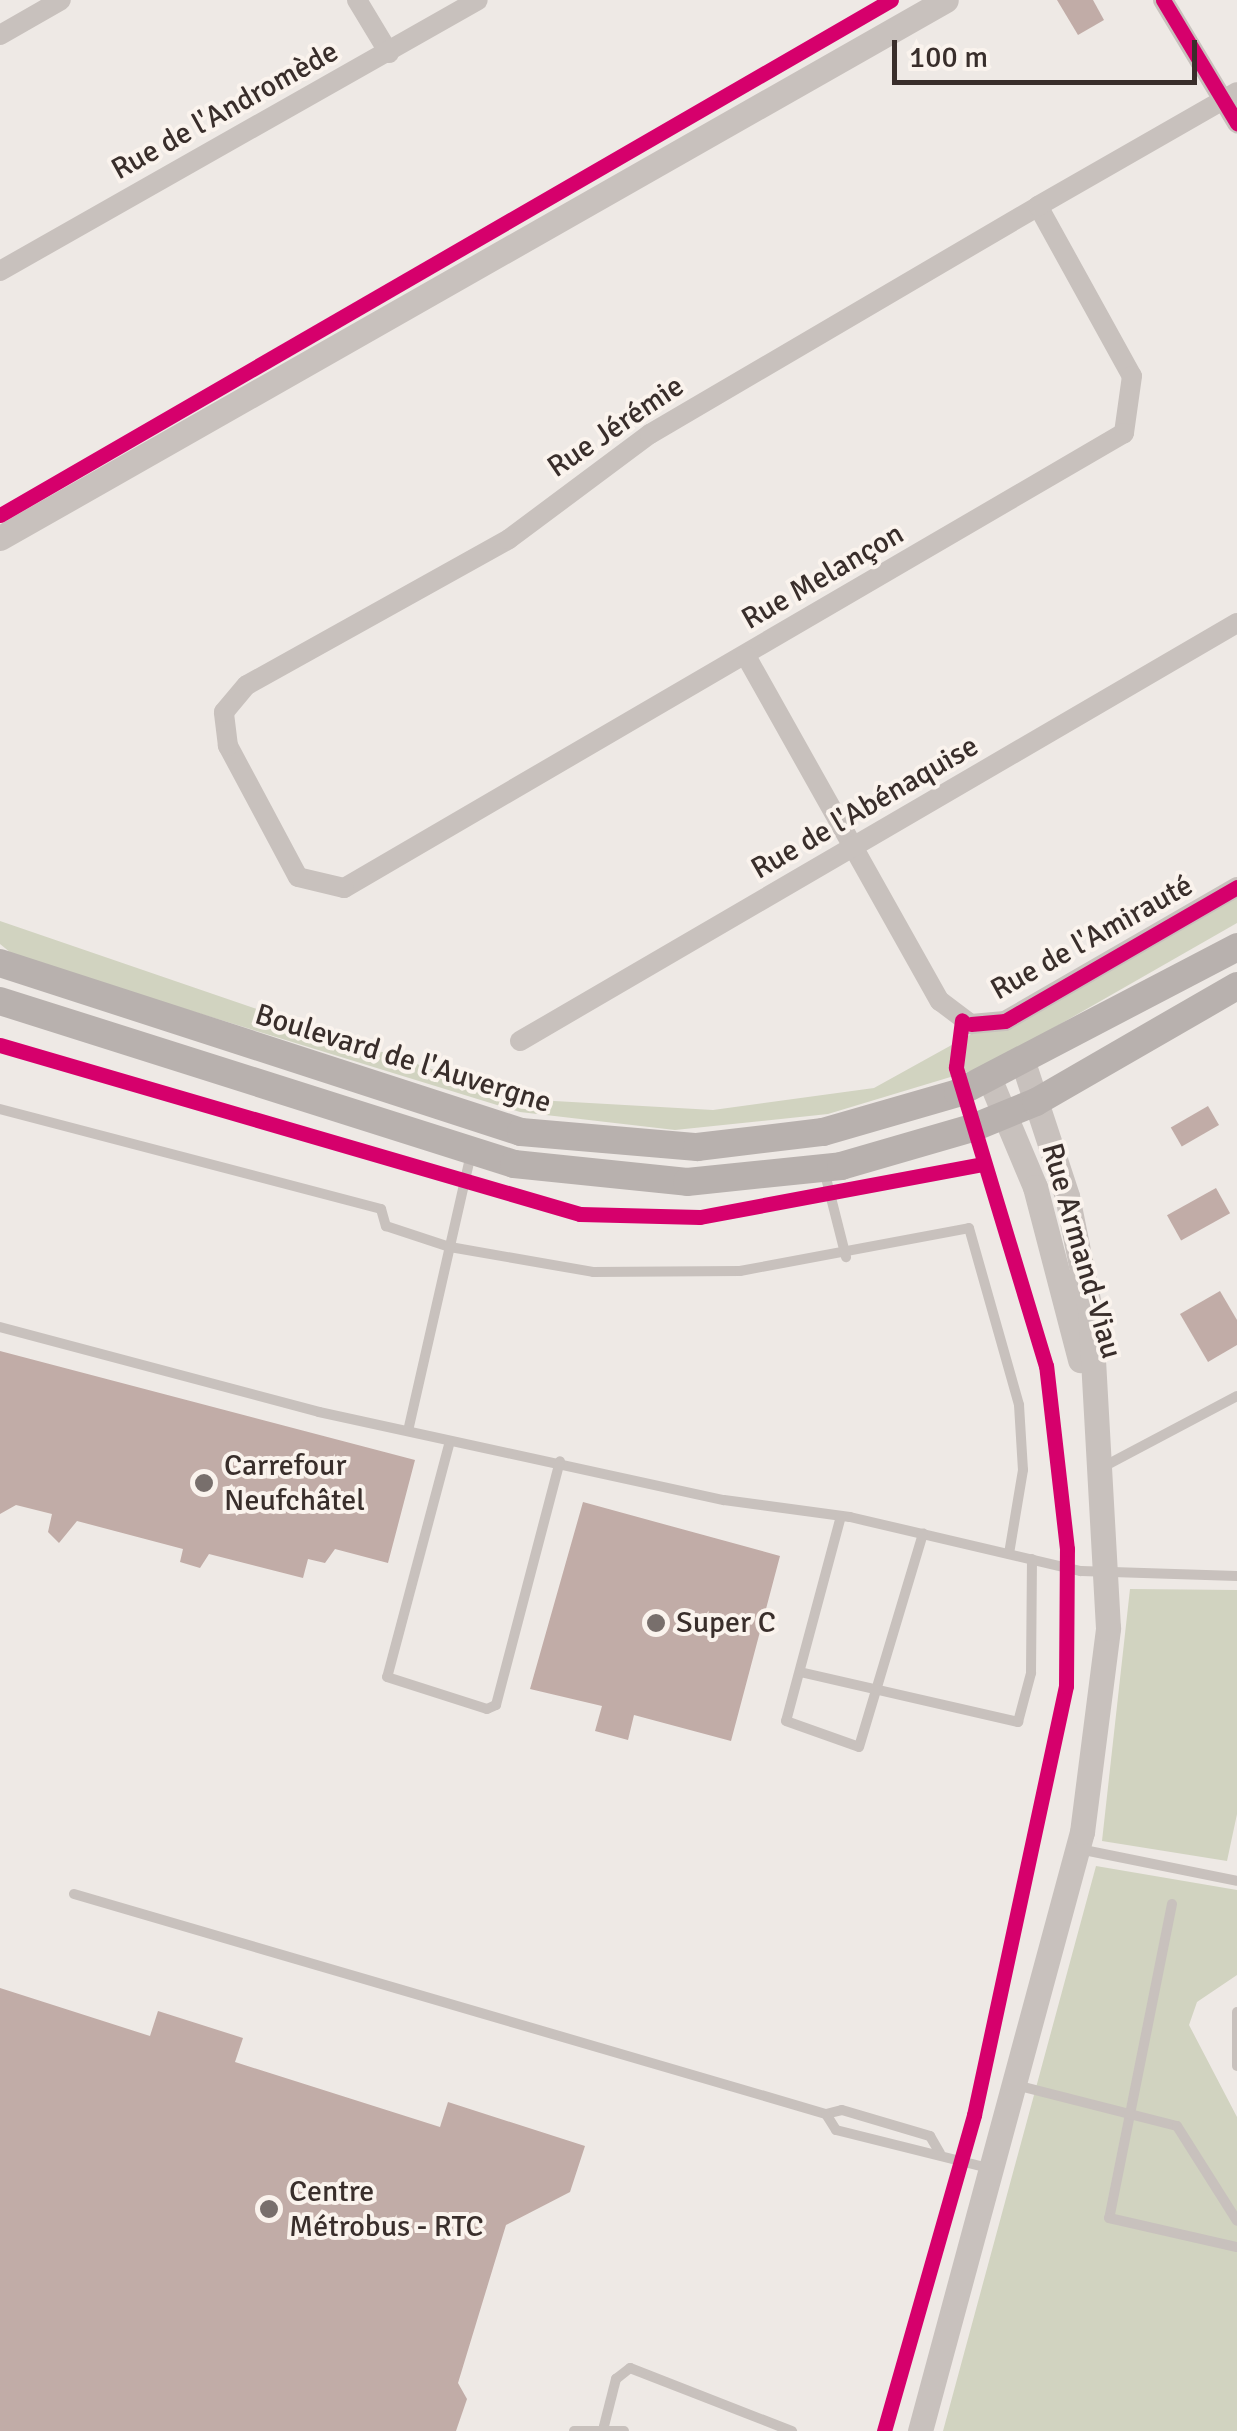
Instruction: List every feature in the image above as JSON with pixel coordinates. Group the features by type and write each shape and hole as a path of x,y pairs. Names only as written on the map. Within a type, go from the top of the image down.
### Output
{"main road":[{"name":"Boulevard de l'Auvergne","path":"0,964 397,1097 586,1143 760,1144 873,1120 990,1080 1024,1065 1237,946"},
{"path":"0,1001 472,1152 687,1182 824,1169 1005,1115 1036,1102 1237,986"}],"street":[{"path":"0,35 61,0"},
{"path":"357,0 389,53"},
{"name":"Rue de l'Andromède","path":"0,271 478,0"},
{"path":"0,538 946,0"},
{"path":"1163,0 1230,96 1237,123"},
{"name":"Rue Jérémie","path":"327,890 298,876 228,746 224,712 234,697 509,540 650,434 1230,96"},
{"name":"Rue Melançon","path":"327,890 746,656 1124,433 1132,376 1038,206"},
{"name":"Rue de l'Abénaquise","path":"520,1042 1237,623"},
{"path":"746,656 856,849"},
{"name":"Rue de l'Amirauté","path":"856,849 940,1002 971,1024 1005,1021 1237,887"},
{"name":"Rue Armand-Viau","path":"920,2431 994,2170 1078,1849 1098,1752 1109,1574 1090,1310 1024,1065"},
{"name":"Rue Armand-Viau","path":"990,1080 1060,1276 1098,1456"}],"lane":[{"path":"0,1109 382,1208 386,1226 450,1247 669,1276 846,1257 969,1228 1019,1405 1023,1470 1009,1554"},
{"path":"408,1432 472,1152"},
{"path":"824,1169 846,1257"},
{"path":"0,1326 408,1432 841,1516 1009,1554 1109,1574 1237,1576"},
{"path":"1098,1456 1237,1396"},
{"path":"450,1441 386,1677 486,1710 496,1705 560,1461"},
{"path":"841,1516 786,1721 806,1733 859,1746 880,1693 924,1533"},
{"path":"800,1672 1018,1722 1031,1673 1032,1558"},
{"path":"1078,1849 1237,1881"},
{"path":"74,1894 826,2114 842,2110 930,2136 940,2153"},
{"path":"1172,1904 1134,2112 1109,2218 1237,2247"},
{"path":"1237,2012 1230,2044 1237,2066"},
{"path":"1016,2084 1177,2126 1237,2221"},
{"path":"826,2114 836,2130 924,2158 940,2153 994,2170"},
{"path":"604,2426 616,2379 630,2368 792,2431"},
{"path":"574,2431 604,2426 624,2431"}],"green space":[{"path":"1237,887 1237,923 987,1066 828,1114 675,1130 520,1112 16,957 0,944 0,921 519,1099 713,1110 874,1088"},
{"path":"1130,1589 1237,1590 1237,1814 1227,1861 1102,1841"},
{"path":"1096,1866 1237,1890 1237,1975 1197,2002 1189,2025 1237,2117 1237,2431 943,2431"}],"building":[{"path":"1057,0 1093,0 1104,20 1078,35"},
{"path":"1208,1106 1219,1125 1182,1147 1171,1128"},
{"path":"1216,1188 1230,1213 1181,1241 1167,1215"},
{"path":"1220,1291 1237,1320 1237,1345 1208,1362 1180,1314"},
{"name":"Carrefour Neufchâtel","path":"0,1351 415,1460 388,1563 335,1549 325,1563 308,1559 303,1578 209,1554 200,1568 180,1562 183,1549 77,1521 59,1543 48,1532 52,1514 16,1505 0,1514"},
{"name":"Super C","path":"583,1502 780,1556 731,1741 634,1715 628,1740 595,1731 602,1706 530,1689"},
{"name":"Centre Métrobus - RTC","path":"0,1988 150,2036 158,2011 243,2038 235,2062 440,2127 448,2102 585,2146 570,2192 506,2225 458,2383 467,2399 456,2431 0,2431"}],"cycle path":[{"path":"0,515 891,0"},
{"path":"1163,0 1237,123"},
{"path":"971,1024 1005,1021 1237,887"},
{"path":"884,2431 974,2115 1066,1686 1067,1549 1046,1366 956,1067 962,1020"},
{"path":"0,1045 580,1214 700,1217 982,1164"}],"place":[{"name":"Carrefour Neufchâtel","path":"204,1483"},
{"name":"Super C","path":"656,1623"},
{"name":"Centre Métrobus - RTC","path":"269,2209"}]}
